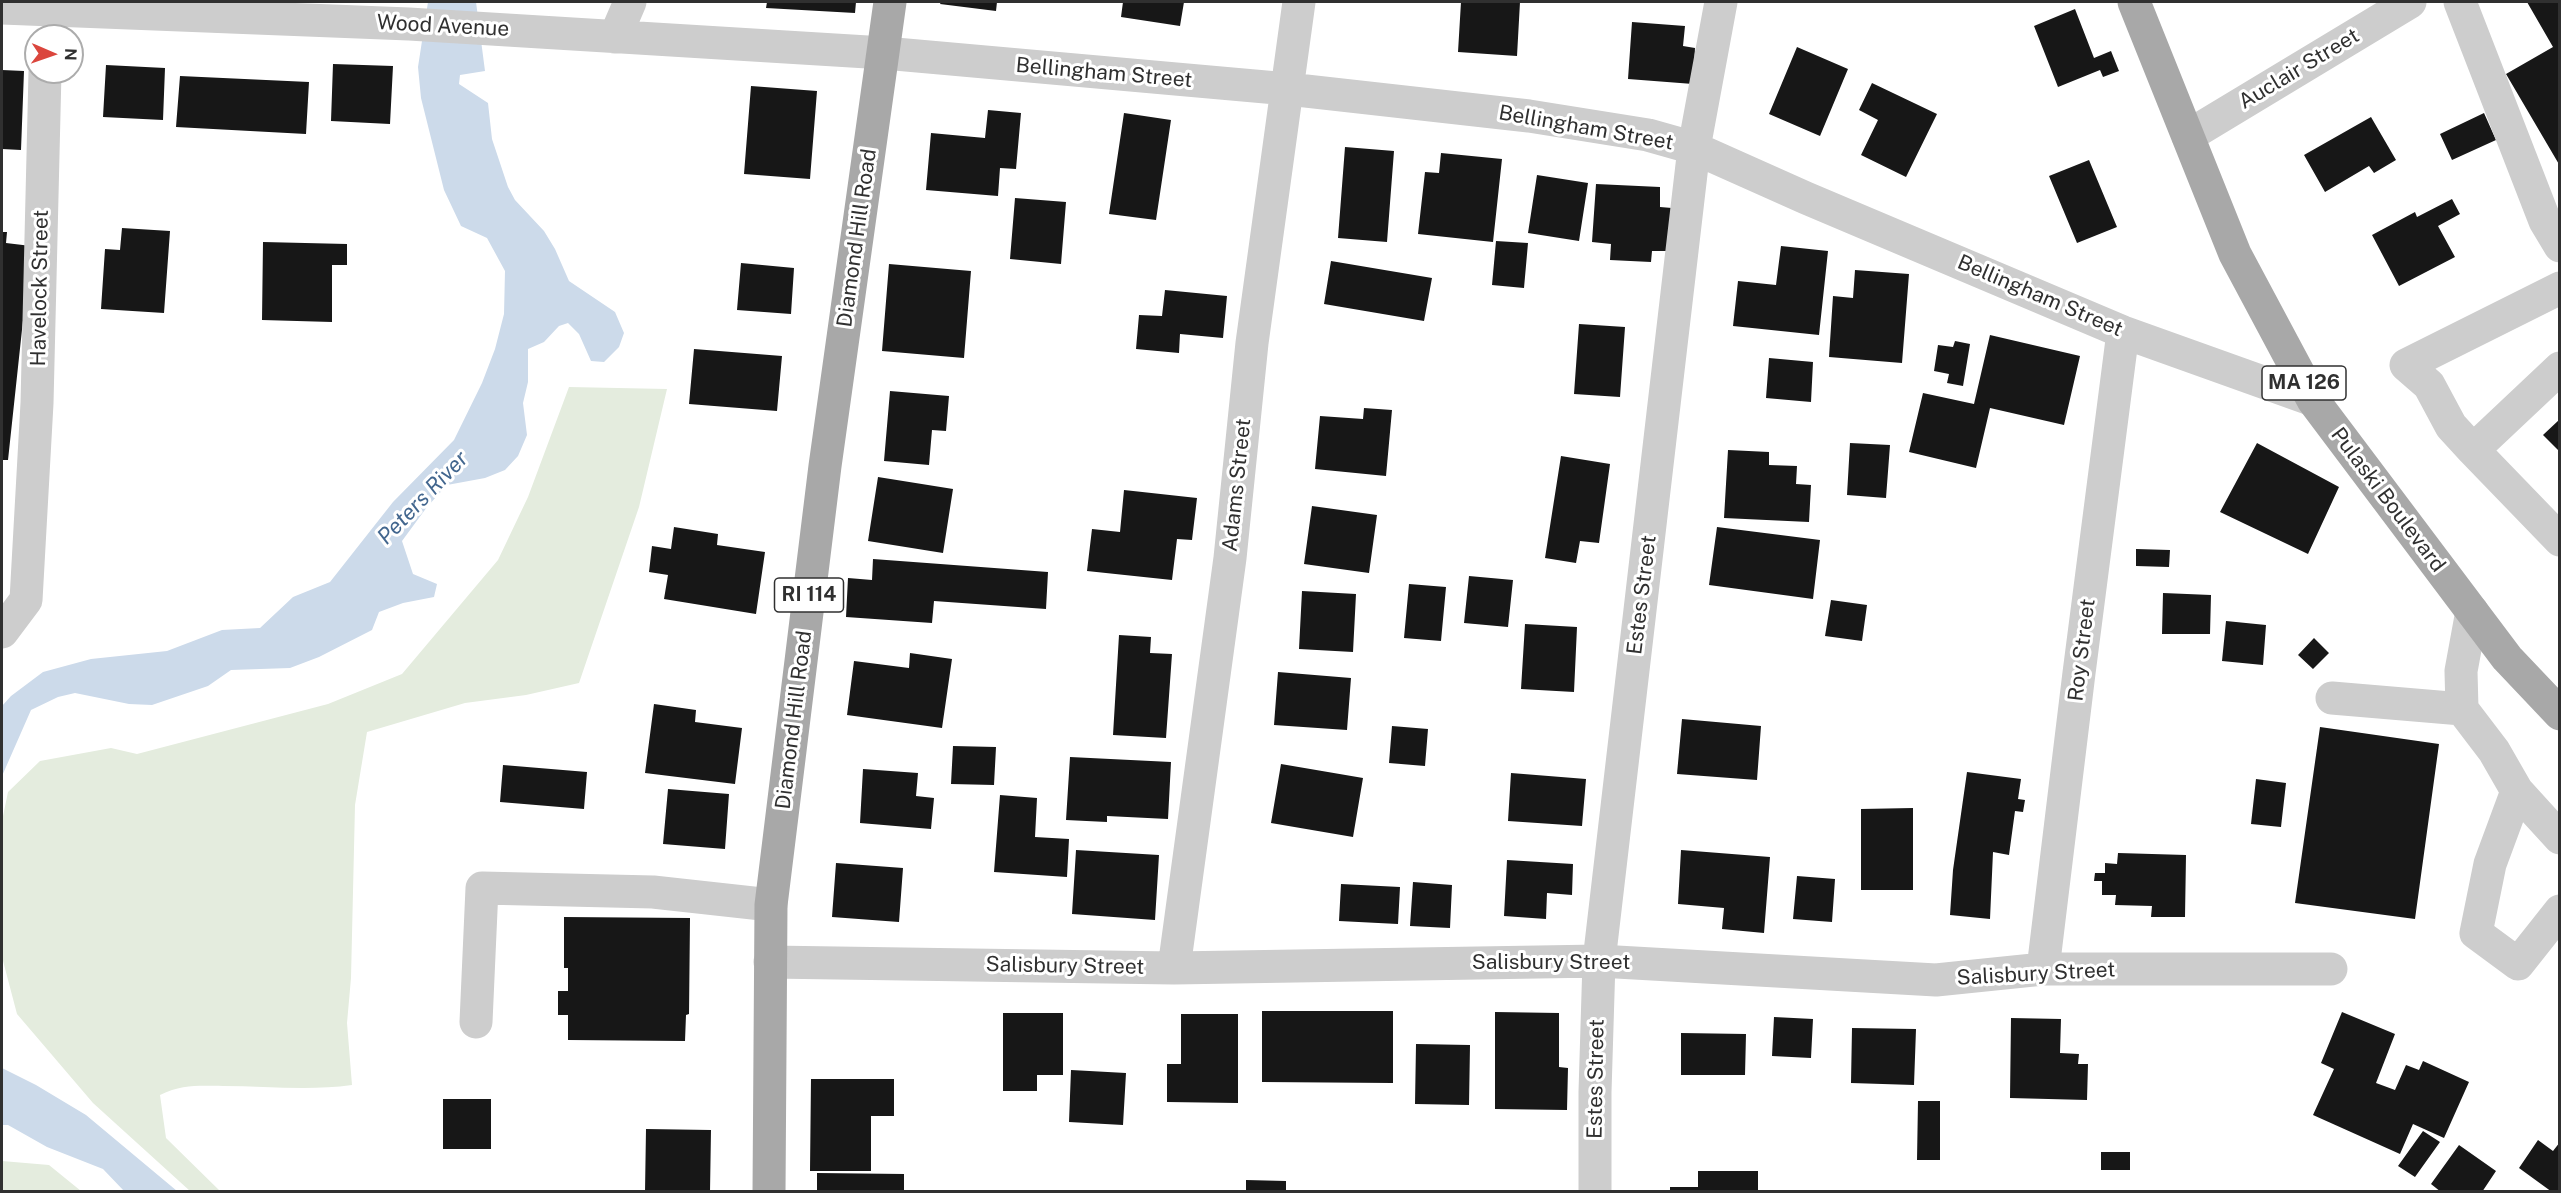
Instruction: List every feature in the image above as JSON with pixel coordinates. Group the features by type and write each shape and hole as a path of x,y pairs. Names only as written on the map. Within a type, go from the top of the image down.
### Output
{"main road":[{"name":"Diamond Hill Road","path":"769,1191 771,905 825,466 890,2"},
{"name":"Pulaski Boulevard","path":"2134,2 2235,254 2313,400 2507,658 2559,714"}],"street":[{"path":"615,37 630,2"},
{"name":"Adams Street","path":"1174,968 1230,558 1252,343 1299,2"},
{"name":"Estes Street","path":"1595,1191 1599,961 1694,147 1721,2"},
{"name":"Auclair Street","path":"2188,136 2410,2"},
{"path":"2460,2 2545,221 2559,246"},
{"name":"Wood Avenue","path":"2,8 46,16 372,12 409,24 884,53"},
{"name":"Bellingham Street","path":"884,53 1288,89 1529,116 1648,135 1694,147 1816,202 2123,332 2313,400"},
{"name":"Havelock Street","path":"2,632 26,600 37,403 45,84"},
{"path":"2559,288 2406,365 2429,385 2451,426 2559,540"},
{"name":"Roy Street","path":"2043,969 2123,332"},
{"path":"2474,450 2559,368"},
{"path":"2472,611 2461,671 2462,709 2494,751 2517,791 2559,838"},
{"path":"2332,698 2462,709"},
{"path":"2517,791 2490,864 2476,933 2518,964 2559,911"},
{"path":"476,1023 482,888 653,892 771,905"},
{"name":"Salisbury Street","path":"770,963 1174,968 1599,961 1936,980 2043,969 2331,969"}],"shaded area":[{"path":"569,387 667,389 639,507 579,683 526,695 465,703 367,732 355,805 351,978 347,1023 352,1085 304,1088 199,1086 184,1087 160,1095 166,1138 220,1191 190,1191 93,1103 17,1014 2,957 2,821 8,792 40,761 111,748 137,754 328,704 402,674 498,560 528,497"},
{"path":"2,1161 49,1165 81,1191 2,1191"}],"water":[{"name":"Peters River","path":"428,2 476,2 485,71 460,75 459,84 488,103 492,139 508,187 515,200 544,231 569,281 615,312 624,333 619,347 604,362 591,361 579,334 568,323 559,326 544,342 528,349 528,382 523,403 527,435 518,456 505,470 485,478 447,485 427,507 402,541 413,574 437,584 434,597 403,603 379,612 372,630 319,657 290,668 231,670 208,686 152,705 129,704 75,693 58,697 31,710 2,776 2,706 11,696 43,672 91,659 167,651 222,630 260,628 293,597 330,582 393,502 454,440 482,383 495,349 504,314 505,271 487,238 461,226 444,190 421,98 418,67"},
{"path":"2,1068 86,1115 177,1191 124,1191 103,1169 47,1147 8,1125 2,1125"}],"building":[{"path":"767,2 856,2 855,13 766,8"},
{"path":"941,2 997,2 996,11 940,4"},
{"path":"1123,2 1184,2 1180,26 1121,17"},
{"path":"1461,2 1520,2 1517,56 1458,52"},
{"path":"2527,2 2560,2 2560,166 2506,74 2553,47"},
{"path":"2075,9 2094,58 2111,51 2119,71 2103,77 2100,70 2058,87 2034,26"},
{"path":"1632,22 1685,26 1683,46 1695,48 1693,84 1628,79"},
{"path":"1797,47 1848,69 1820,136 1769,114"},
{"path":"333,64 393,66 390,124 331,121"},
{"path":"106,65 165,68 163,120 103,117"},
{"path":"2,70 24,71 21,150 2,149"},
{"path":"180,76 309,82 306,134 176,127"},
{"path":"1872,83 1937,114 1906,177 1861,155 1878,120 1859,110"},
{"path":"751,86 817,91 810,179 744,174"},
{"path":"988,110 1021,113 1016,169 1000,168 998,196 926,190 931,133 985,138"},
{"path":"1124,113 1171,120 1156,220 1109,214"},
{"path":"2484,113 2496,140 2452,160 2440,134"},
{"path":"2371,117 2396,160 2374,173 2369,166 2325,192 2304,155"},
{"path":"1345,147 1394,151 1387,242 1338,238"},
{"path":"1441,153 1502,159 1493,242 1418,234 1425,172 1439,173"},
{"path":"2089,160 2117,227 2077,243 2049,176"},
{"path":"1537,175 1588,183 1579,241 1528,233"},
{"path":"1596,184 1660,187 1660,207 1672,208 1670,251 1652,251 1651,262 1610,260 1611,244 1592,242"},
{"path":"1015,198 1066,202 1061,264 1010,259"},
{"path":"2452,199 2460,214 2438,226 2455,257 2399,286 2372,235 2415,212 2417,217"},
{"path":"122,228 170,231 164,313 101,309 105,249 120,250"},
{"path":"2,232 7,232 6,243 31,246 8,460 2,460"},
{"path":"1496,241 1528,243 1524,288 1492,285"},
{"path":"263,242 347,244 347,265 332,265 332,322 262,320"},
{"path":"1781,246 1828,251 1819,335 1733,326 1738,281 1776,285"},
{"path":"1331,261 1432,278 1424,321 1324,304"},
{"path":"741,263 794,268 791,314 737,310"},
{"path":"889,264 971,271 964,358 882,351"},
{"path":"1855,270 1909,274 1902,363 1829,357 1833,296 1853,298"},
{"path":"1165,290 1227,296 1223,338 1180,334 1179,353 1136,349 1139,315 1162,316"},
{"path":"1579,324 1625,327 1620,397 1574,394"},
{"path":"1990,335 2080,356 2064,425 1990,408 1976,468 1909,452 1923,393 1974,404"},
{"path":"1955,341 1970,344 1963,386 1947,383 1949,374 1934,371 1938,345 1953,347"},
{"path":"694,349 782,356 777,411 689,404"},
{"path":"1769,358 1813,362 1811,402 1766,398"},
{"path":"890,391 949,396 946,431 932,430 929,465 884,461"},
{"path":"1364,408 1392,410 1386,476 1315,469 1320,416 1363,419"},
{"path":"2560,419 2560,452 2543,435"},
{"path":"1850,443 1890,445 1886,498 1847,495"},
{"path":"2257,443 2339,487 2308,554 2220,512"},
{"path":"1728,450 1769,452 1769,465 1797,466 1796,484 1811,485 1809,522 1724,518"},
{"path":"1561,456 1610,464 1599,543 1580,541 1576,563 1545,558"},
{"path":"878,477 953,489 943,553 868,541"},
{"path":"1124,490 1197,498 1192,540 1177,539 1172,580 1087,571 1092,529 1120,532"},
{"path":"1312,506 1377,515 1369,573 1304,564"},
{"path":"674,527 718,534 717,545 765,552 756,614 664,599 668,575 649,572 652,546 671,549"},
{"path":"1717,527 1820,540 1813,599 1709,585"},
{"path":"2136,549 2170,550 2169,567 2136,566"},
{"path":"873,559 1048,572 1046,609 934,601 932,623 846,617 848,578 872,580"},
{"path":"1469,576 1513,580 1508,627 1464,623"},
{"path":"1409,584 1446,587 1441,641 1404,638"},
{"path":"1302,591 1356,594 1353,652 1299,649"},
{"path":"2163,593 2211,595 2210,634 2162,634"},
{"path":"1831,600 1867,605 1862,641 1825,636"},
{"path":"2226,621 2266,625 2263,665 2222,661"},
{"path":"1525,624 1577,627 1574,692 1521,689"},
{"path":"1119,635 1151,637 1150,653 1172,654 1166,738 1113,735"},
{"path":"2314,638 2329,653 2313,669 2298,655"},
{"path":"910,653 952,659 942,728 847,715 854,661 909,668"},
{"path":"1278,672 1351,678 1347,730 1274,725"},
{"path":"654,704 696,710 695,722 742,728 735,784 645,773"},
{"path":"1682,719 1761,726 1757,780 1677,774"},
{"path":"1392,726 1428,729 1425,766 1389,763"},
{"path":"2320,727 2439,744 2415,919 2295,903"},
{"path":"953,746 996,747 994,785 951,784"},
{"path":"1070,757 1171,762 1168,819 1107,816 1107,822 1066,820"},
{"path":"1281,764 1363,778 1353,837 1271,823"},
{"path":"503,765 587,772 584,809 500,802"},
{"path":"863,769 918,773 916,796 934,798 931,829 860,823"},
{"path":"1967,772 2021,779 2018,799 2025,800 2023,812 2015,811 2009,855 1993,852 1990,919 1950,915 1953,870"},
{"path":"1511,773 1586,779 1582,826 1508,821"},
{"path":"2256,779 2286,783 2281,827 2251,824"},
{"path":"668,789 729,794 725,849 663,844"},
{"path":"1000,795 1037,798 1035,837 1069,839 1067,877 994,872"},
{"path":"1913,808 1913,890 1861,890 1861,809"},
{"path":"1076,850 1159,855 1155,920 1072,914"},
{"path":"1681,850 1770,857 1764,933 1722,929 1724,908 1678,904"},
{"path":"2118,853 2186,855 2185,917 2151,917 2152,906 2115,905 2116,895 2102,895 2102,881 2094,881 2095,873 2105,873 2105,863 2117,864"},
{"path":"1507,860 1573,864 1572,895 1547,893 1546,919 1504,916"},
{"path":"836,863 903,868 899,922 832,917"},
{"path":"1797,876 1835,879 1832,922 1793,919"},
{"path":"1413,882 1452,885 1450,928 1410,926"},
{"path":"1341,884 1400,887 1398,924 1339,921"},
{"path":"564,917 690,918 689,1014 686,1015 685,1041 568,1040 568,1015 558,1015 558,991 568,991 568,968 564,968"},
{"path":"1262,1011 1393,1011 1393,1083 1262,1082"},
{"path":"1495,1012 1559,1013 1559,1067 1568,1068 1567,1110 1495,1109"},
{"path":"2342,1012 2395,1034 2376,1083 2395,1090 2406,1065 2419,1070 2423,1061 2469,1082 2444,1138 2413,1124 2400,1154 2313,1115 2334,1069 2321,1063"},
{"path":"1003,1013 1063,1013 1063,1075 1037,1075 1037,1091 1003,1091"},
{"path":"1181,1014 1238,1014 1238,1103 1167,1102 1167,1064 1181,1064"},
{"path":"1774,1017 1813,1019 1811,1058 1772,1056"},
{"path":"2011,1018 2061,1019 2060,1053 2079,1054 2078,1064 2088,1064 2087,1100 2010,1098"},
{"path":"1852,1028 1916,1029 1914,1085 1851,1083"},
{"path":"1681,1033 1746,1034 1745,1075 1681,1075"},
{"path":"1416,1044 1470,1045 1469,1105 1415,1104"},
{"path":"1071,1070 1126,1073 1123,1125 1069,1122"},
{"path":"811,1079 894,1079 894,1116 871,1116 871,1171 810,1171"},
{"path":"443,1099 491,1099 491,1149 443,1149"},
{"path":"1918,1101 1940,1101 1940,1160 1917,1160"},
{"path":"646,1129 711,1130 710,1192 645,1192"},
{"path":"2423,1131 2440,1142 2415,1177 2398,1166"},
{"path":"2538,1140 2553,1151 2560,1142 2560,1192 2552,1192 2519,1168"},
{"path":"2459,1145 2496,1171 2482,1192 2441,1192 2431,1184"},
{"path":"2101,1152 2130,1152 2130,1170 2101,1170"},
{"path":"1698,1171 1758,1171 1758,1192 1670,1192 1670,1187 1698,1187"},
{"path":"817,1173 904,1174 904,1192 817,1192"},
{"path":"1246,1180 1286,1181 1286,1192 1246,1192"}]}
